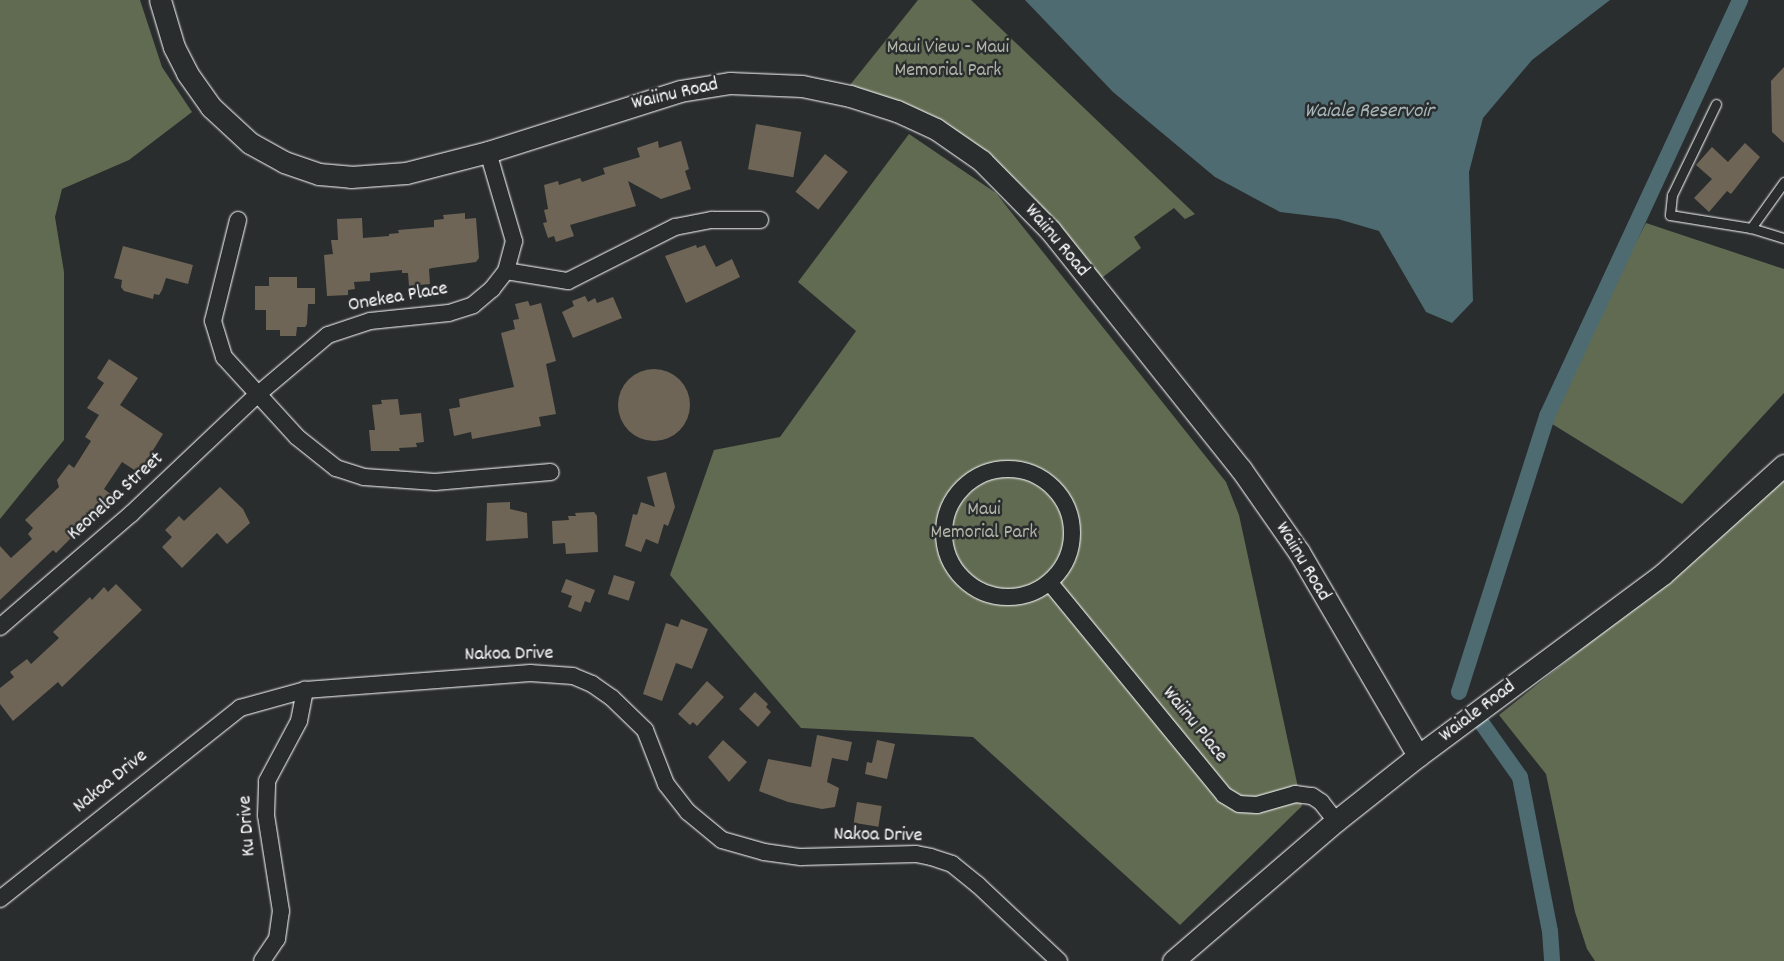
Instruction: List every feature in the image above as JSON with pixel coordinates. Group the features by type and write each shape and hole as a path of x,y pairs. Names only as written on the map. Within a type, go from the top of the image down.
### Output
{"street":[{"name":"Waiinu Road","path":"160,0 174,47 187,73 211,107 250,143 284,162 319,174 351,177 406,173 488,152 662,96 730,83 802,86 850,96 897,111 936,129 982,161 1050,230 1241,469 1299,552 1418,756"},
{"name":"Onekea Place","path":"257,395 328,334 370,321 457,310 479,300 506,271 514,241 488,152"},
{"path":"238,220 213,321 224,357 257,395 297,436 336,468 364,477 435,482 551,472"},
{"path":"506,271 568,281 675,226 712,220 760,220"},
{"name":"Keoneloa Street","path":"0,627 131,514 257,395"},
{"name":"Waiale Road","path":"1173,961 1336,822 1418,756 1663,574 1784,465"},
{"path":"1014,468 1038,476 1058,492 1070,514 1072,539 1065,564 1050,583 1027,595 1002,598 978,590 958,575 946,552 943,527 950,503 966,483 988,471 1014,468"},
{"name":"Waiinu Place","path":"1050,583 1224,795 1239,804 1257,805 1295,794 1312,796 1321,802 1336,822"},
{"name":"Nakoa Drive","path":"0,899 240,708 305,690 512,674 573,676 592,684 612,698 645,730 666,784 688,812 722,840 764,852 800,857 916,854 952,864 978,885 1059,961"},
{"name":"Ku Drive","path":"262,961 277,939 281,910 266,815 267,780 299,720 305,690"}],"lane":[{"path":"1716,104 1672,195 1670,215 1750,228 1784,238"},
{"path":"1750,228 1784,182"}],"green space":[{"path":"0,0 140,0 162,67 192,112 129,160 62,189 55,217 64,272 64,440 0,519"},
{"name":"Maui View - Maui Memorial Park","path":"918,0 971,0 1195,214 1185,219 1174,208 1134,237 1141,248 1099,280 1029,192 994,160 901,104 850,85"},
{"name":"Maui Memorial Park","path":"909,134 996,193 1226,482 1239,515 1302,806 1180,925 973,737 801,728 670,575 714,450 780,437 856,331 798,282"},
{"path":"1646,223 1784,269 1784,393 1682,504 1544,419"},
{"path":"1784,472 1784,961 1595,961 1587,949 1575,912 1546,774 1499,715 1668,580"}],"water":[{"name":"Waiale Reservoir","path":"1025,0 1610,0 1532,60 1483,118 1469,172 1473,301 1452,323 1426,312 1379,231 1338,219 1280,212 1215,177 1113,92"}],"building":[{"path":"1784,67 1784,143 1772,132 1771,81"},
{"path":"756,124 801,132 793,177 748,169"},
{"path":"658,141 659,148 681,141 689,169 685,171 691,189 661,199 628,181 636,206 570,225 574,236 556,242 554,236 548,238 543,223 547,222 544,210 548,209 544,185 558,181 559,185 580,178 582,182 605,174 603,168 640,157 637,148"},
{"path":"1745,143 1760,157 1731,194 1727,191 1709,212 1694,198 1712,179 1696,165 1712,147 1728,162"},
{"path":"825,154 848,172 818,210 795,192"},
{"path":"465,213 465,219 476,218 479,258 476,262 429,269 430,284 409,286 408,273 402,273 402,270 370,273 370,281 354,282 355,289 348,290 348,295 327,296 324,255 333,254 331,240 338,240 337,219 362,218 363,238 389,236 389,234 399,233 398,230 434,227 434,220 444,219 443,215"},
{"path":"696,245 697,248 705,245 716,267 732,259 740,277 686,303 665,256"},
{"path":"123,246 193,265 188,284 166,278 159,295 154,294 153,299 124,291 121,287 122,280 114,278"},
{"path":"269,277 297,277 297,288 315,288 315,304 308,304 307,324 305,327 297,327 296,336 280,336 280,330 266,330 266,310 255,310 255,286 269,286"},
{"path":"585,296 588,302 595,298 597,303 613,297 622,318 573,338 562,312 574,306 572,301"},
{"path":"528,301 530,306 541,303 556,361 546,364 556,414 539,417 541,426 472,439 471,432 454,436 449,409 460,407 459,399 514,387 501,333 515,329 513,320 519,319 515,304"},
{"path":"109,359 138,378 120,405 163,434 139,473 122,462 104,489 112,495 95,517 89,512 72,537 56,553 53,550 0,600 0,546 11,558 32,539 28,534 33,528 25,520 59,487 57,480 69,464 74,468 91,441 85,437 99,415 87,408 104,383 97,378"},
{"path":"654,369 674,375 684,385 690,405 684,425 674,435 654,441 634,435 624,425 618,405 624,385 634,375"},
{"path":"398,399 400,415 421,413 424,442 416,443 417,447 399,448 400,451 371,451 369,430 375,430 372,405 382,404 381,400"},
{"path":"666,472 675,507 668,526 664,524 658,544 646,539 641,552 625,546 633,514 637,515 641,502 655,507 647,477"},
{"path":"220,487 243,509 250,523 227,544 217,533 182,568 162,547 172,537 165,530 179,516 184,521"},
{"path":"510,502 510,509 527,513 528,538 486,541 487,503"},
{"path":"594,512 597,516 598,552 566,554 565,543 553,544 552,521 569,520 568,516 576,516 575,513"},
{"path":"614,575 635,582 629,601 608,594"},
{"path":"566,579 595,590 590,603 585,601 581,612 568,607 572,596 561,592"},
{"path":"116,584 142,610 62,687 58,682 13,721 0,704 0,688 14,677 10,672 27,659 31,664 59,638 53,632 90,597 92,600 104,587 108,592"},
{"path":"681,619 708,629 692,669 676,663 662,701 643,694 666,623 678,627"},
{"path":"707,681 724,697 697,726 693,722 690,725 678,714"},
{"path":"755,692 768,704 766,707 771,712 758,727 739,709"},
{"path":"817,735 852,742 848,761 832,758 827,782 839,788 835,807 822,809 788,802 759,791 768,759 811,767"},
{"path":"723,740 747,762 729,782 708,757"},
{"path":"877,740 895,744 887,779 865,774 867,762 872,763"},
{"path":"857,802 882,806 878,827 854,823"}],"waterway":[{"path":"1459,692 1547,416 1740,0"},
{"path":"1481,722 1520,777 1550,931 1552,961"}]}
